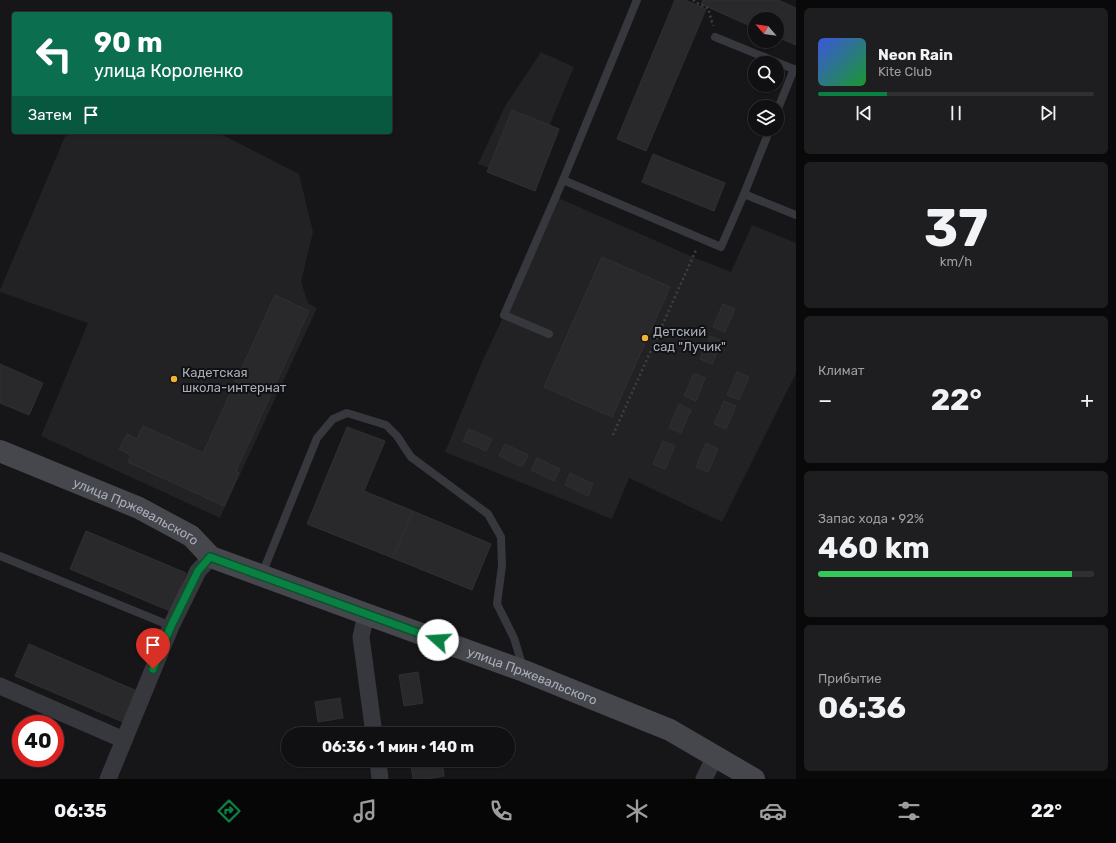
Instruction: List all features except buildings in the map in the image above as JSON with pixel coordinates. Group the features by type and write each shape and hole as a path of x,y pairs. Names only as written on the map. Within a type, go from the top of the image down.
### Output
{"street":[{"name":"улица Пржевальского","path":"0,452 139,508 191,536 210,557 524,671 670,730 754,779"},
{"path":"108,779 171,626 198,571 210,557"},
{"path":"366,614 361,637 373,727"},
{"path":"0,686 124,740"},
{"path":"704,779 715,756"},
{"path":"379,767 380,779"}],"lane":[{"path":"549,334 504,315 563,180 636,0"},
{"path":"715,37 795,69 782,100"},
{"path":"563,180 721,247 767,136"},
{"path":"744,194 796,214"},
{"path":"261,575 317,438 333,418 348,413 386,424 397,436 411,457 488,514 502,537 502,566 497,604 514,638 524,671"},
{"path":"0,556 171,626"}],"path":[{"path":"694,0 708,8 715,37"},
{"path":"613,435 701,238"}],"shaded area":[{"path":"541,52 574,67 524,181 478,164 505,106"},
{"name":"Кадетская школа-интернат","path":"66,134 221,134 299,174 313,232 301,282 308,303 317,308 220,518 41,436 88,323 0,292"},
{"name":"Детский сад \"Лучик\"","path":"556,197 731,272 752,225 796,243 796,373 722,522 629,478 612,519 445,452 482,362"}],"place":[{"name":"Детский сад \"Лучик\"","path":"645,338"},
{"name":"Кадетская школа-интернат","path":"174,379"}],"route":[{"path":"153,669 171,626 198,571 210,557 438,640"}]}
